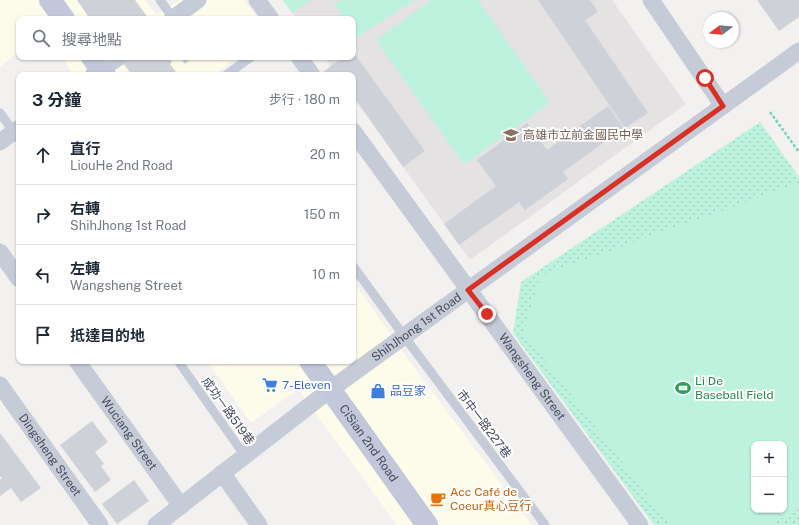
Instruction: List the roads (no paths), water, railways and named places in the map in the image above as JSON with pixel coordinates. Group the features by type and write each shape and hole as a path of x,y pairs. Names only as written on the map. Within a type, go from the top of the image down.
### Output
{"street":[{"path":"50,0 62,16"},
{"path":"177,16 198,0"},
{"path":"257,0 269,16"},
{"path":"651,0 723,106"},
{"name":"ShihJhong 1st Road","path":"156,525 331,389 799,51"},
{"path":"98,69 114,60"},
{"path":"301,60 310,72"},
{"path":"0,142 16,134"},
{"name":"Wangsheng Street","path":"356,135 640,525"},
{"path":"0,252 16,275"},
{"name":"Wuciang Street","path":"79,364 181,506"},
{"name":"CiSian 2nd Road","path":"312,364 426,525"},
{"name":"Dingsheng Street","path":"0,385 100,525"},
{"path":"222,473 259,525"}],"lane":[{"path":"160,0 171,16"},
{"path":"230,72 248,60"},
{"path":"0,113 16,132"},
{"name":"市中一路227巷","path":"356,270 545,525"},
{"name":"成功一路519巷","path":"180,364 245,456"}],"place":[{"name":"高雄市立前金國民中學","path":"511,135"},
{"name":"7-Eleven","path":"270,385"},
{"name":"Li De Baseball Field","path":"683,388"},
{"name":"品豆家","path":"378,391"},
{"name":"Acc Café de Coeur真心豆行","path":"438,499"}]}
